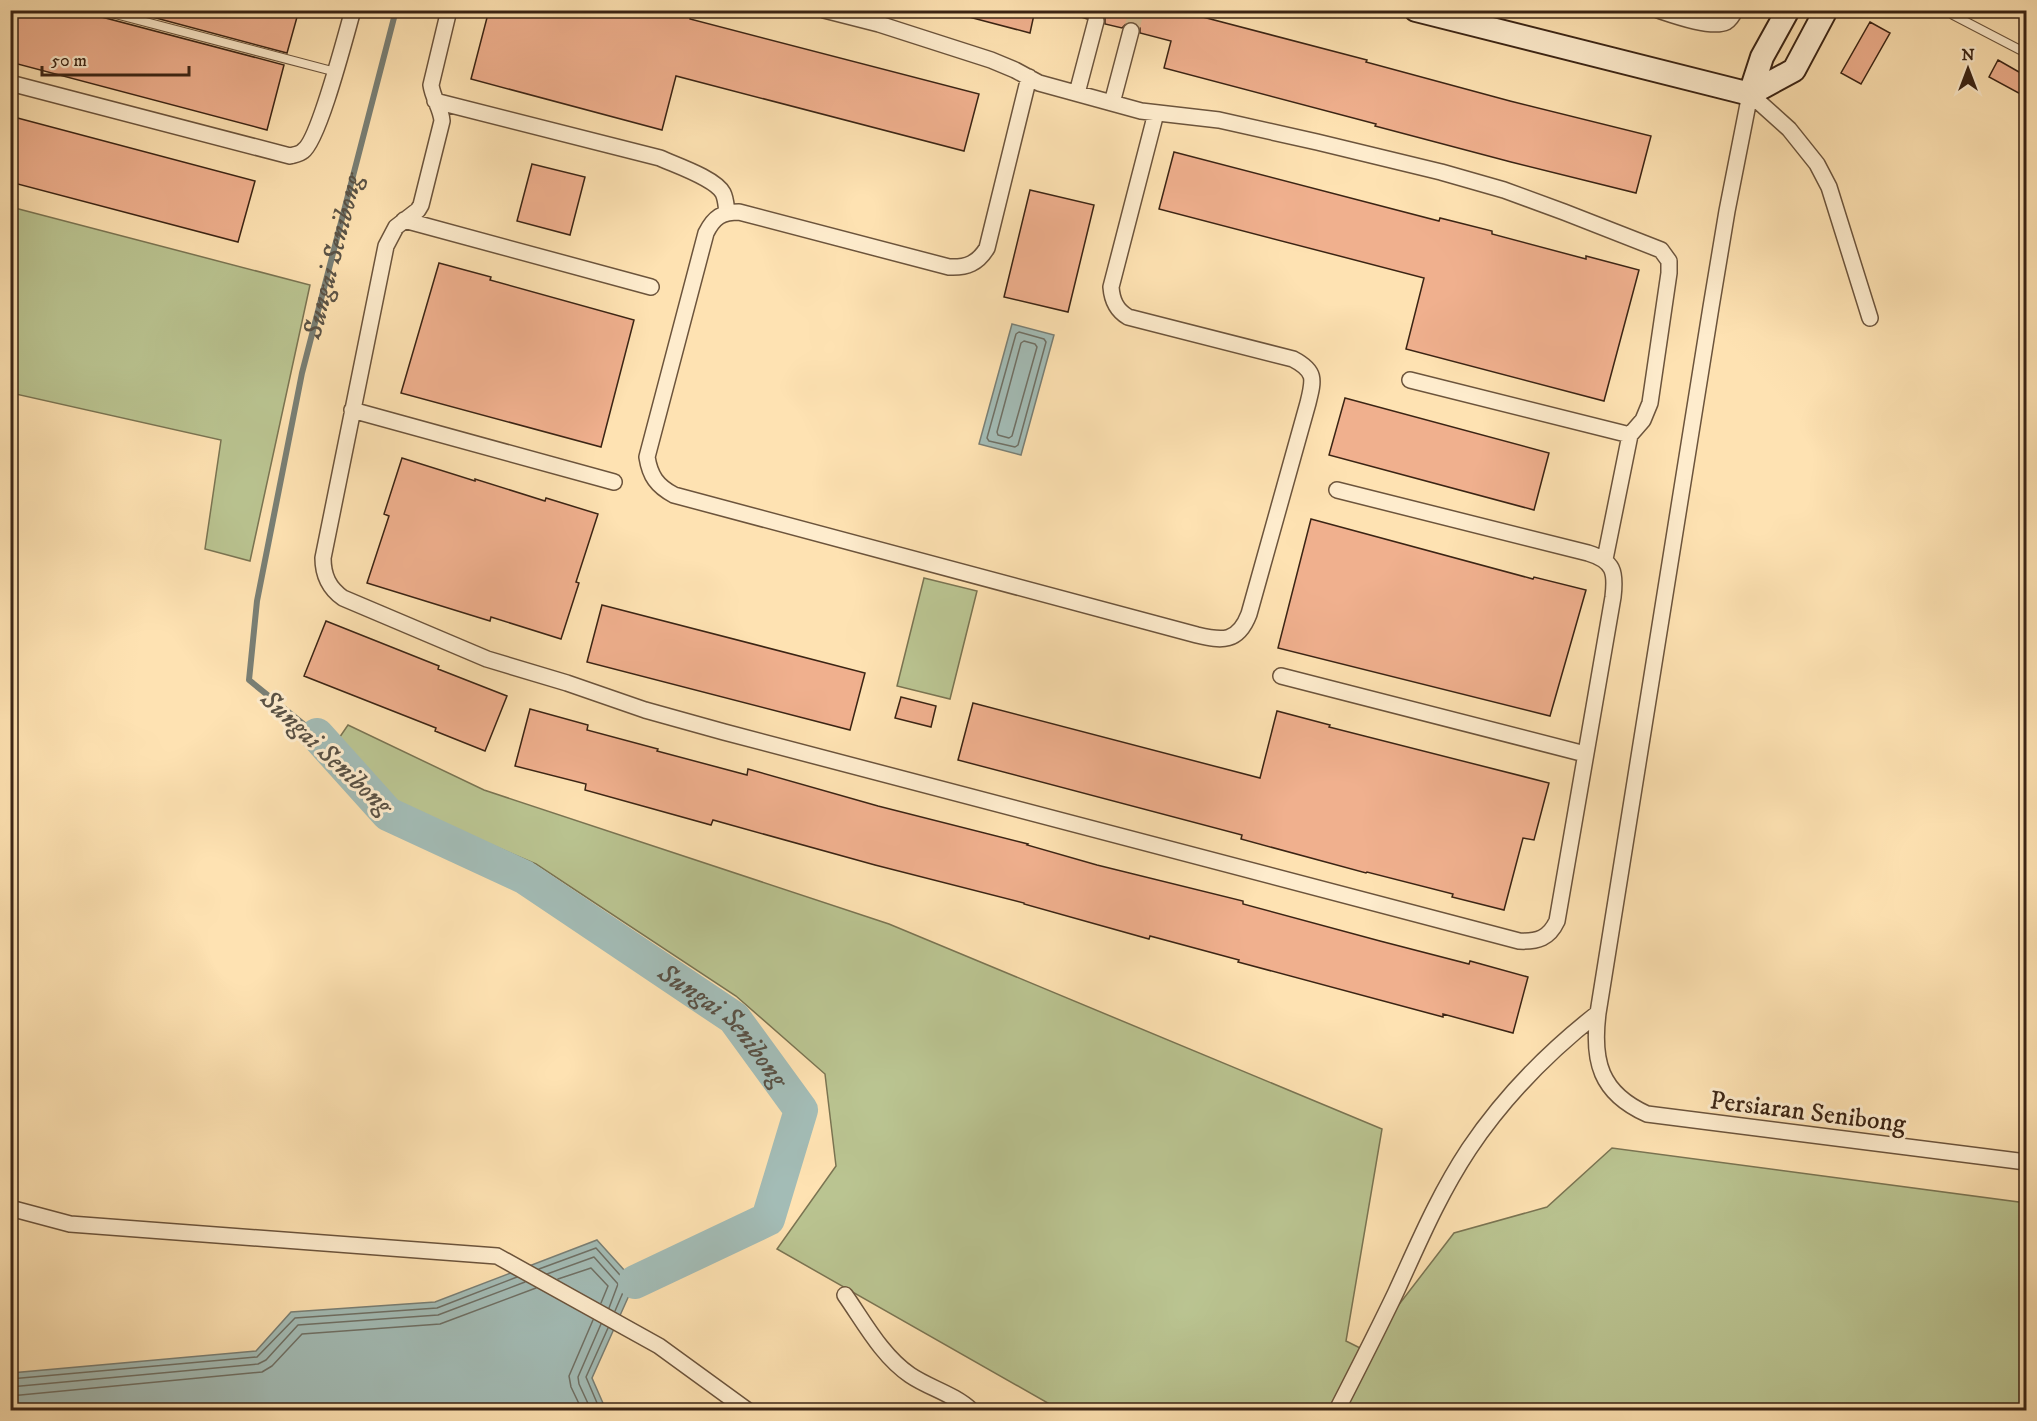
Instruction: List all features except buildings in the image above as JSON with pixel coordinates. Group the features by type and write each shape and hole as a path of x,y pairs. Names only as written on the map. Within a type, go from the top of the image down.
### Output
{"main road":[{"path":"1416,10 1458,16 1750,94 1794,70 1826,10"},
{"path":"1750,94 1762,57 1788,10"}],"street":[{"path":"10,83 290,156 303,151 312,140 336,72 353,10"},
{"path":"449,10 433,74 432,92 440,109 442,121 422,205 392,233 386,246 323,558 326,578 337,594 350,602 487,659 645,710 723,732 1526,942 1544,938 1557,921 1614,590 1612,568 1605,559 1588,553 1336,490"},
{"path":"824,10 879,24 991,60 1039,83 1112,103 1156,113 1219,120 1317,141 1504,190 1661,250 1668,258 1669,273 1650,404 1643,420 1630,435 1605,559"},
{"path":"1658,10 1714,25 1732,17 1735,10"},
{"path":"1077,93 1096,21"},
{"path":"1112,103 1131,31"},
{"path":"1029,77 987,248 982,257 973,264 961,268 949,267 739,212 728,212 718,216 710,224 647,457 654,481 662,489 674,495 1197,635 1222,640 1230,638 1241,628 1249,614 1312,389 1312,375 1305,365 1293,359 1128,317 1114,303 1111,287 1156,113"},
{"path":"1750,94 1789,129 1817,164 1829,187 1870,318"},
{"path":"1337,1410 1396,1293 1433,1209 1470,1148 1539,1064 1565,1039 1598,1014 1727,211 1750,94"},
{"path":"435,101 660,158 687,169 719,188 724,196 728,212"},
{"path":"404,220 651,287"},
{"path":"1410,380 1630,435"},
{"path":"352,410 614,482"},
{"path":"1281,676 1585,754"},
{"name":"Persiaran Senibong","path":"1598,1014 1595,1038 1596,1055 1601,1072 1620,1098 1632,1108 1647,1114 2026,1162"},
{"path":"10,1208 70,1224 497,1256 659,1346 747,1410"},
{"path":"844,1294 882,1348 909,1375 964,1403 971,1410"}],"lane":[{"path":"100,10 336,72"},
{"path":"1948,10 1953,15 2026,53"}],"green space":[{"path":"11,207 310,285 250,561 205,549 221,440 11,393"},
{"path":"924,578 977,591 950,699 897,686"},
{"path":"348,725 484,790 889,924 1382,1129 1346,1341 1364,1350 1454,1233 1547,1207 1612,1148 2026,1203 2026,1410 1060,1410 777,1249 836,1166 825,1074 736,996 536,864 394,803 335,744"}],"water":[{"path":"1012,324 1054,335 1021,455 979,444"},
{"path":"597,1240 635,1282 592,1378 606,1410 11,1410 11,1373 256,1351 291,1312 435,1302"}],"waterway":[{"name":"Sungai Senibong","path":"317,735 249,680 257,601 302,373 396,10"},
{"name":"Sungai Senibong","path":"317,735 388,814 524,877 734,1018 801,1110 768,1219 635,1282"}],"tunnel":[{"path":"1131,31 1137,10"}]}
